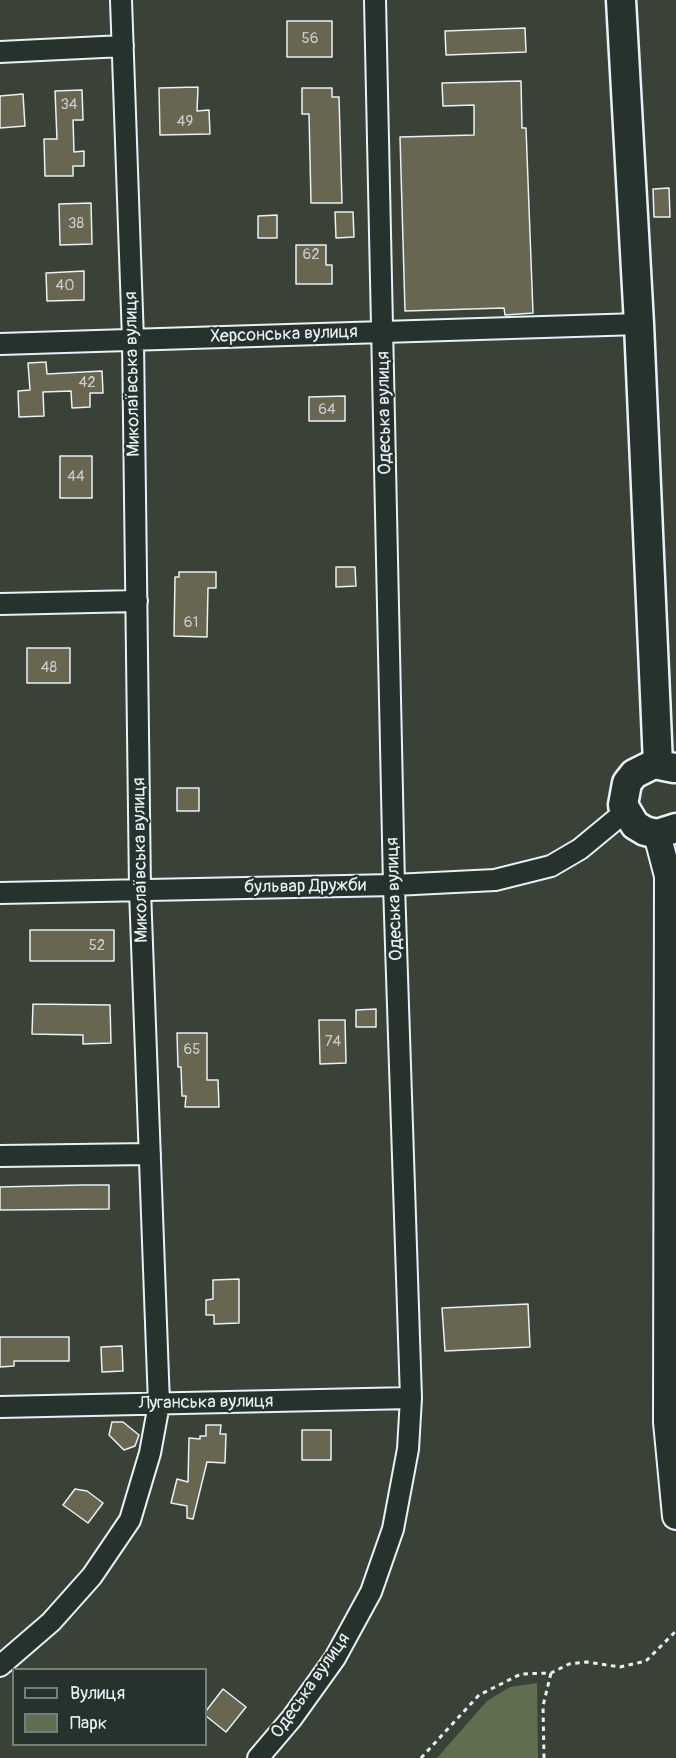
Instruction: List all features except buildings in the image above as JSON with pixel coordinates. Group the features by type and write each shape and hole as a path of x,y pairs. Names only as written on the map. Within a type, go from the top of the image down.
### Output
{"main road":[{"path":"621,0 667,766 643,767 627,783 624,793 626,812 635,825 666,831"}],"street":[{"name":"Миколаївська вулиця","path":"0,1666 65,1607 92,1576 130,1520 150,1453 159,1404 140,890 133,340 121,0"},
{"name":"Одеська вулиця","path":"258,1758 292,1718 334,1658 371,1592 393,1529 408,1449 411,1398 394,885 375,0"},
{"path":"0,52 123,46"},
{"name":"Херсонська вулиця","path":"0,344 639,324"},
{"path":"0,604 137,601"},
{"name":"бульвар Дружби","path":"0,893 394,885 495,880 551,867 580,849 626,812"},
{"path":"666,831 668,876 667,1422 676,1516"},
{"path":"0,1156 150,1154"},
{"name":"Луганська вулиця","path":"0,1407 411,1398"}],"path":[{"path":"421,1758 479,1695 521,1674 551,1673 568,1664 587,1662 620,1667 646,1661 676,1631"},
{"path":"544,1758 543,1706 551,1673"}],"green space":[{"path":"537,1683 538,1758 437,1758 487,1701 510,1687"}]}
